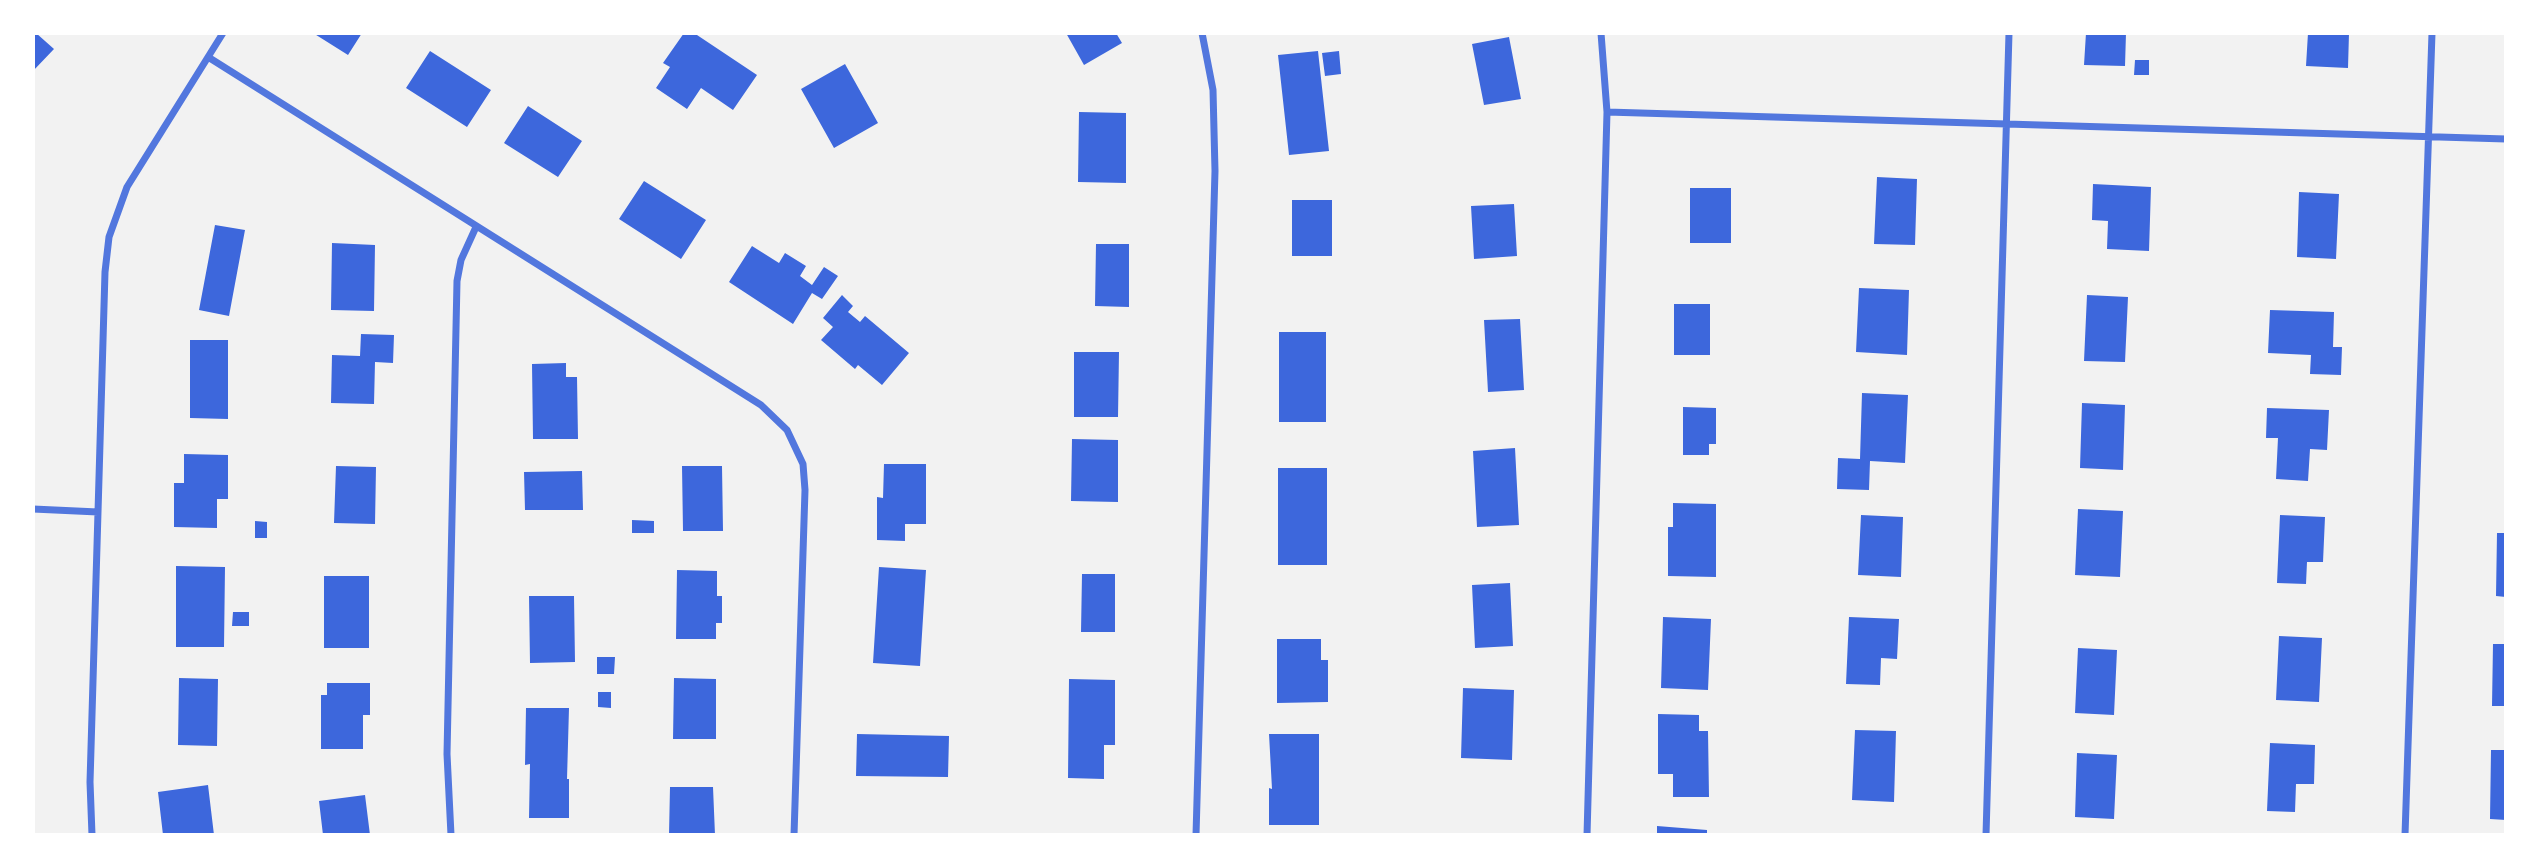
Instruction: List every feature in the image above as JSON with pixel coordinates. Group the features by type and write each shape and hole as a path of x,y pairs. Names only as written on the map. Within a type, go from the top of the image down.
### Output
{"street":[{"path":"92,835 90,782 105,272 109,237 127,187 223,33"},
{"path":"1196,835 1215,171 1213,90 1202,33"},
{"path":"1587,835 1607,112 1601,33"},
{"path":"1986,835 2010,33"},
{"path":"2405,835 2432,33"},
{"path":"208,57 761,405 780,421 794,441 803,464 805,490 794,835"},
{"path":"1607,112 2506,139"},
{"path":"451,835 447,754 457,281 461,260 476,227"},
{"path":"33,509 98,512"}],"building":[{"path":"33,33 54,49 33,71"},
{"path":"313,33 362,33 348,55"},
{"path":"684,33 694,33 757,75 733,110 701,88 687,109 656,88 670,67 663,63"},
{"path":"1066,33 1116,33 1122,43 1084,65"},
{"path":"2086,33 2126,33 2125,66 2084,65"},
{"path":"2308,33 2349,33 2348,68 2306,66"},
{"path":"1509,37 1521,99 1484,105 1472,44"},
{"path":"430,51 491,90 467,127 406,88"},
{"path":"1318,51 1329,151 1289,155 1278,55"},
{"path":"1339,51 1341,74 1325,76 1322,53"},
{"path":"2135,60 2149,60 2149,75 2134,75"},
{"path":"845,64 878,123 834,148 801,89"},
{"path":"528,106 582,141 558,177 504,143"},
{"path":"1079,112 1126,113 1126,183 1078,182"},
{"path":"1877,177 1917,179 1915,245 1874,244"},
{"path":"644,181 706,220 681,259 619,219"},
{"path":"2093,184 2151,187 2149,251 2107,249 2108,221 2092,220"},
{"path":"1690,188 1731,188 1731,243 1690,243"},
{"path":"2299,192 2339,194 2336,259 2297,257"},
{"path":"1292,200 1332,200 1332,256 1292,256"},
{"path":"1514,204 1517,256 1474,259 1471,206"},
{"path":"215,225 245,230 229,316 199,310"},
{"path":"332,243 375,245 374,311 331,310"},
{"path":"1096,244 1129,244 1129,307 1095,306"},
{"path":"752,246 779,263 785,253 806,266 800,276 812,285 824,267 838,276 822,299 812,293 793,324 729,282"},
{"path":"1859,288 1909,290 1907,355 1856,352"},
{"path":"842,295 853,306 848,312 860,322 865,316 909,353 882,385 858,365 855,369 821,340 833,327 823,318"},
{"path":"2087,295 2128,297 2125,362 2084,361"},
{"path":"1674,304 1710,304 1710,355 1674,355"},
{"path":"2270,310 2334,312 2333,347 2342,347 2341,375 2310,374 2311,355 2268,353"},
{"path":"1520,319 1524,390 1488,392 1484,320"},
{"path":"1279,332 1326,332 1326,422 1279,422"},
{"path":"361,334 394,335 393,363 375,362 374,404 331,403 332,355 360,356"},
{"path":"190,340 228,340 228,419 190,418"},
{"path":"1074,352 1119,352 1118,417 1074,417"},
{"path":"566,363 566,377 577,377 578,439 533,439 532,364"},
{"path":"1862,393 1908,395 1905,463 1870,461 1869,490 1837,489 1838,458 1860,459"},
{"path":"2082,403 2125,405 2123,470 2080,468"},
{"path":"1683,407 1716,408 1716,444 1709,444 1709,455 1683,455"},
{"path":"2267,408 2329,410 2327,450 2310,449 2308,481 2276,479 2278,438 2266,438"},
{"path":"1072,439 1118,440 1118,502 1071,501"},
{"path":"1515,448 1519,525 1477,527 1473,451"},
{"path":"184,454 228,455 228,499 217,499 217,528 174,527 174,483 184,483"},
{"path":"884,464 926,464 926,524 905,524 905,541 877,540 877,497 883,498"},
{"path":"336,466 376,467 375,524 334,523"},
{"path":"682,466 722,466 723,531 683,531"},
{"path":"1278,468 1327,468 1327,565 1278,565"},
{"path":"582,471 583,510 525,510 524,472"},
{"path":"1673,503 1716,504 1716,577 1668,576 1668,527 1673,527"},
{"path":"2078,509 2123,511 2120,577 2075,575"},
{"path":"1861,515 1903,517 1901,577 1858,575"},
{"path":"2280,515 2325,517 2323,562 2307,562 2306,584 2277,583"},
{"path":"632,520 654,521 654,533 632,533"},
{"path":"255,521 267,522 267,538 255,538"},
{"path":"2497,533 2506,533 2506,597 2496,596"},
{"path":"176,566 225,567 224,647 176,647"},
{"path":"879,567 926,570 920,666 873,663"},
{"path":"677,570 717,571 717,596 722,596 722,623 716,623 716,639 676,639"},
{"path":"1082,574 1115,574 1115,632 1081,632"},
{"path":"324,576 369,576 369,648 324,648"},
{"path":"1510,583 1513,646 1475,648 1472,585"},
{"path":"529,596 574,596 575,662 530,663"},
{"path":"233,612 249,612 249,626 232,626"},
{"path":"1663,617 1711,619 1708,690 1661,688"},
{"path":"1849,617 1899,619 1897,659 1881,658 1880,685 1846,684"},
{"path":"2279,636 2322,638 2319,702 2276,700"},
{"path":"1277,639 1321,639 1321,660 1328,660 1328,702 1277,703"},
{"path":"2493,644 2506,644 2506,706 2492,706"},
{"path":"2078,648 2117,650 2114,715 2075,713"},
{"path":"597,657 615,657 614,674 597,674"},
{"path":"179,678 218,679 217,746 178,745"},
{"path":"674,678 716,679 716,739 673,739"},
{"path":"1069,679 1115,680 1115,745 1104,745 1104,779 1068,778"},
{"path":"327,683 370,683 370,715 363,715 363,749 321,749 321,695 327,695"},
{"path":"1463,688 1514,690 1512,760 1461,758"},
{"path":"598,692 611,692 611,708 598,707"},
{"path":"526,708 569,708 569,818 529,818 530,764 525,765"},
{"path":"1658,714 1699,715 1699,731 1708,731 1709,797 1673,797 1673,774 1658,774"},
{"path":"1855,730 1896,731 1894,802 1852,800"},
{"path":"857,734 949,736 948,777 856,776"},
{"path":"1269,734 1319,734 1319,825 1269,825 1269,788 1272,789"},
{"path":"2270,743 2315,745 2314,784 2296,784 2295,812 2267,811"},
{"path":"2491,750 2506,750 2506,820 2490,819"},
{"path":"2077,753 2117,755 2114,819 2075,817"},
{"path":"208,785 214,835 163,835 158,792"},
{"path":"670,787 713,787 715,835 669,835"},
{"path":"365,795 370,835 323,835 319,801"},
{"path":"1657,826 1707,830 1707,835 1657,835"}]}
